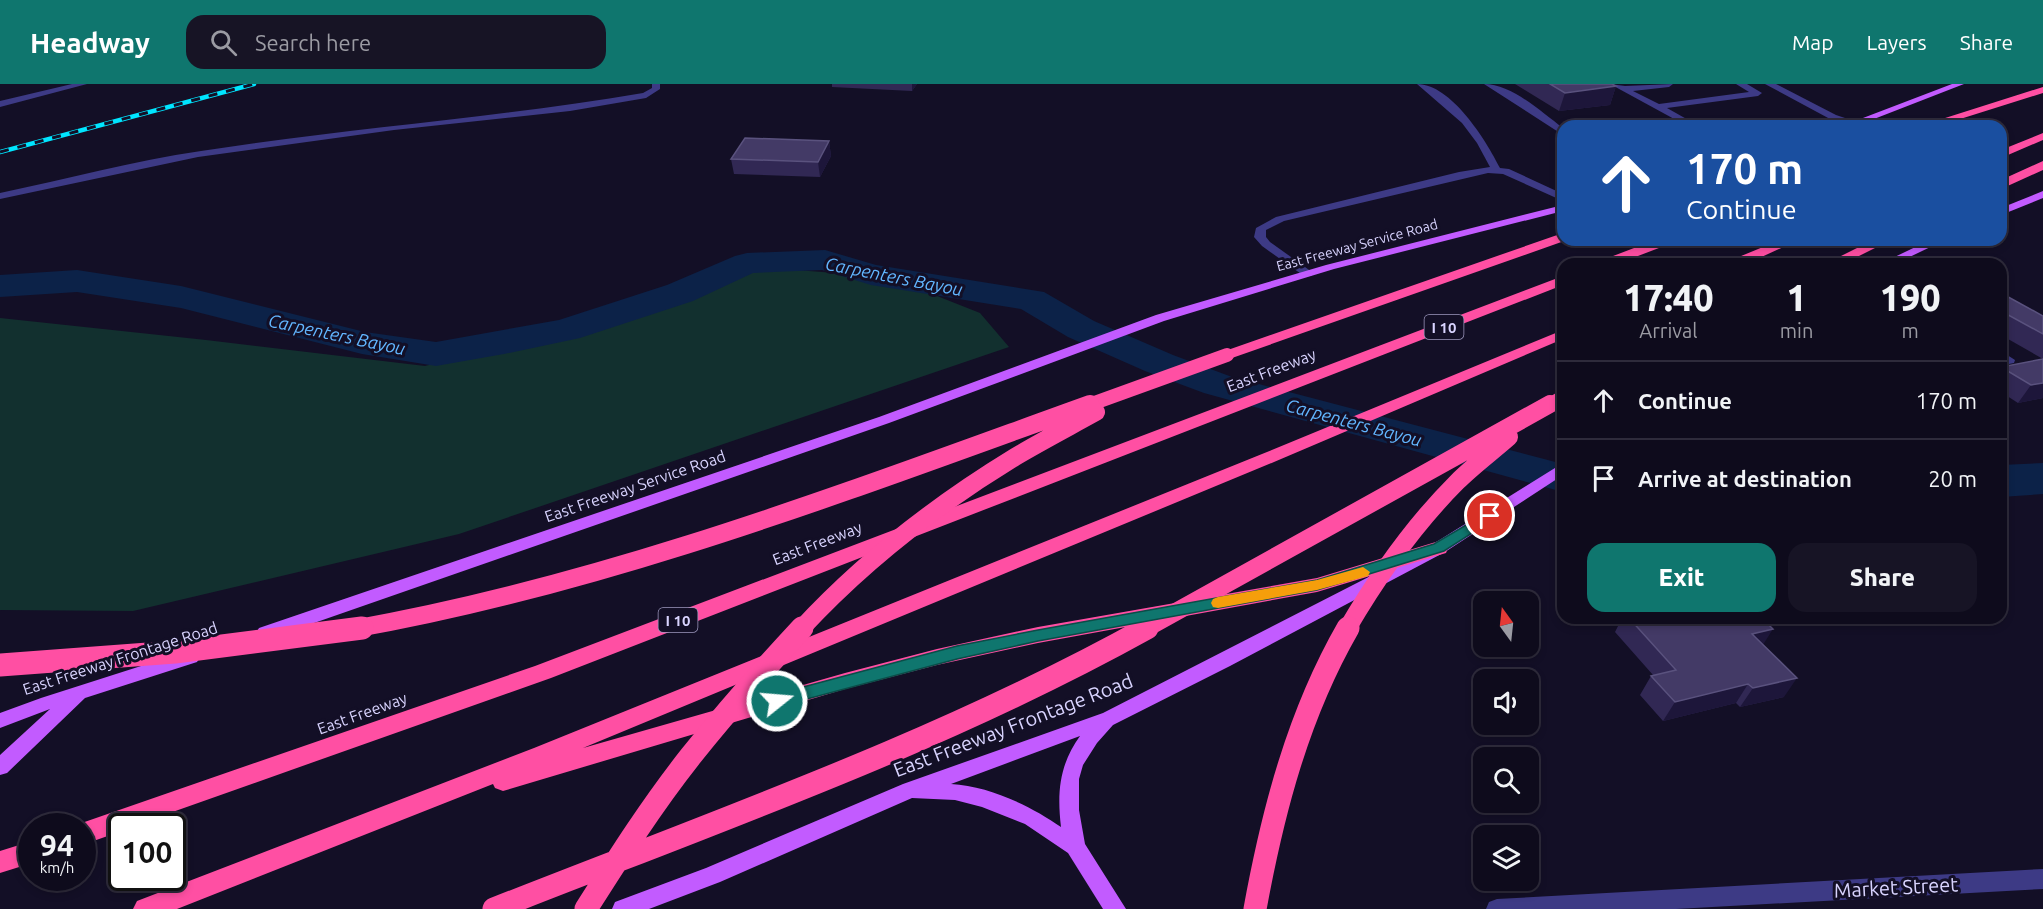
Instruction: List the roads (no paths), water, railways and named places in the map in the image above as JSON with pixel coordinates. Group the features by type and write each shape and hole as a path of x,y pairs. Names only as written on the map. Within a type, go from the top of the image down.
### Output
{"highway":[{"path":"1946,120 2043,90"},
{"path":"1979,120 2043,95"},
{"path":"2007,151 2043,136"},
{"path":"2007,182 2043,165"},
{"path":"0,664 151,655 278,640 441,613 558,585 660,555 788,511 1557,239"},
{"path":"1620,258 1652,246"},
{"path":"1748,258 1778,246"},
{"path":"1845,258 1871,246"},
{"name":"East Freeway","path":"96,829 543,672 1557,282"},
{"path":"146,909 395,813 1268,458 1557,337"},
{"path":"586,909 628,842 707,734 809,620 881,552 943,505 1042,441 1110,406 1227,355"},
{"path":"494,909 849,769 980,713 1129,638 1557,401"},
{"path":"1255,909 1271,825 1298,735 1335,650 1359,607 1398,549 1449,490 1492,450 1557,402"},
{"path":"395,813 845,681 937,657 1038,636 1317,585 1439,548"},
{"path":"0,862 18,856"}],"main road":[{"path":"1864,120 1959,84"},
{"path":"2007,209 2043,194"},
{"name":"East Freeway Service Road","path":"254,637 884,420 1160,318 1308,274 1557,210"},
{"path":"1899,258 1926,246"},
{"name":"East Freeway Frontage Road","path":"623,909 713,875 910,790 1110,717 1224,661 1439,548 1557,472"},
{"name":"East Freeway Frontage Road","path":"0,721 47,703 254,637"},
{"path":"0,767 79,694"},
{"path":"0,713 47,703"},
{"path":"1110,717 1088,738 1076,757 1067,784 1068,810 1075,847 1115,909"},
{"path":"910,790 955,792 1006,806 1032,818 1075,847"}],"street":[{"path":"0,104 83,84"},
{"path":"0,196 198,154 570,108 646,95 656,89 656,84"},
{"path":"1421,84 1452,105 1462,116 1486,148 1496,170"},
{"path":"1488,84 1519,101 1557,128"},
{"path":"1614,84 1683,120"},
{"path":"1624,89 1669,84"},
{"path":"1658,107 1758,93 1740,84"},
{"path":"1769,84 1840,120"},
{"path":"1308,274 1266,244 1260,237 1261,228 1280,219 1460,175 1496,170 1512,173 1557,195"},
{"name":"Market Street","path":"1497,909 1697,904 2043,879"}],"water":[{"path":"2043,463 2043,494 2007,497 2007,465"}],"waterway":[{"name":"Carpenters Bayou","path":"0,286 77,281 181,297 291,323 362,343 436,354 567,330 680,293 747,263 825,260 871,275 1031,300 1081,329 1159,363 1218,385 1557,476"}],"railway":[{"path":"0,152 254,84"}]}
